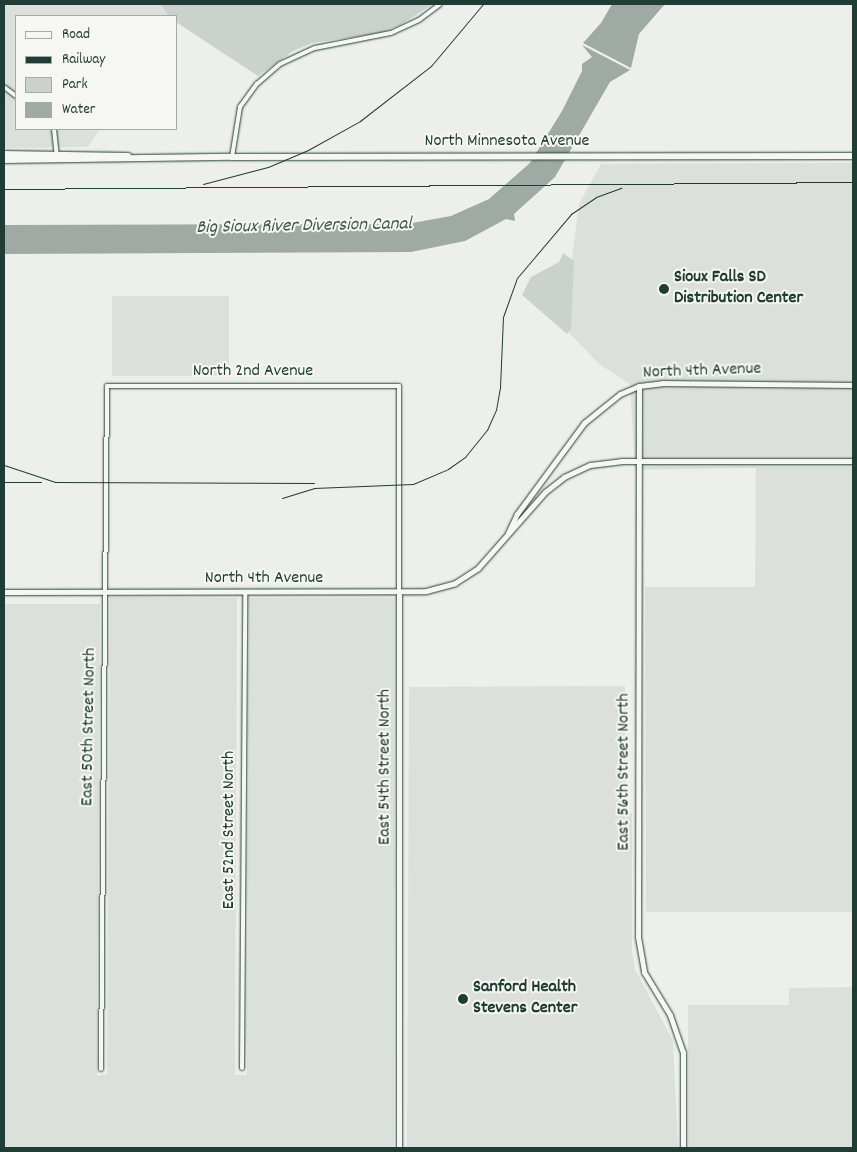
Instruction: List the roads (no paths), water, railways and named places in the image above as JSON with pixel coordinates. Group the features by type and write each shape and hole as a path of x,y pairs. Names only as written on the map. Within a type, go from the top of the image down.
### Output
{"main road":[{"name":"North Minnesota Avenue","path":"4,154 57,157 160,158 232,156 853,156"},
{"name":"North Minnesota Avenue","path":"4,160 57,157"}],"street":[{"path":"232,156 240,107 257,84 280,64 315,48 391,33 419,20 440,4"},
{"path":"4,87 15,95"},
{"path":"54,130 57,157"},
{"name":"North 4th Avenue","path":"505,538 516,514 590,415 612,398 639,386 662,384 853,385"},
{"name":"North 2nd Avenue","path":"107,386 399,386"},
{"name":"East 50th Street North","path":"101,1069 107,386"},
{"name":"East 54th Street North","path":"399,386 399,1148"},
{"name":"East 56th Street North","path":"639,386 638,937 644,972 670,1015 683,1052 683,1148"},
{"name":"North 4th Avenue","path":"4,592 399,593 437,589 463,579 485,562 545,492 565,476 600,463 639,461 853,461"},
{"name":"East 52nd Street North","path":"242,1068 245,592"}],"water":[{"path":"612,4 665,4 639,34 631,68 583,43 601,23"},
{"name":"Big Sioux River Diversion Canal","path":"582,45 630,70 610,82 555,177 514,214 515,221 506,219 465,241 411,252 4,254 4,225 407,224 451,216 489,199 530,163 562,111 582,71 582,64 592,57"}],"railway":[{"path":"203,184 268,167 308,150 360,121 431,66 483,4"},
{"path":"4,189 853,182"},
{"path":"282,498 314,488 413,484 448,469 465,457 487,430 496,410 500,388 503,317 517,278 571,214 596,197 621,188"},
{"path":"4,465 55,482 314,483"},
{"path":"4,482 41,482"}],"place":[{"name":"Sioux Falls SD Distribution Center","path":"664,289"},
{"name":"Sanford Health Stevens Center","path":"463,999"}]}
